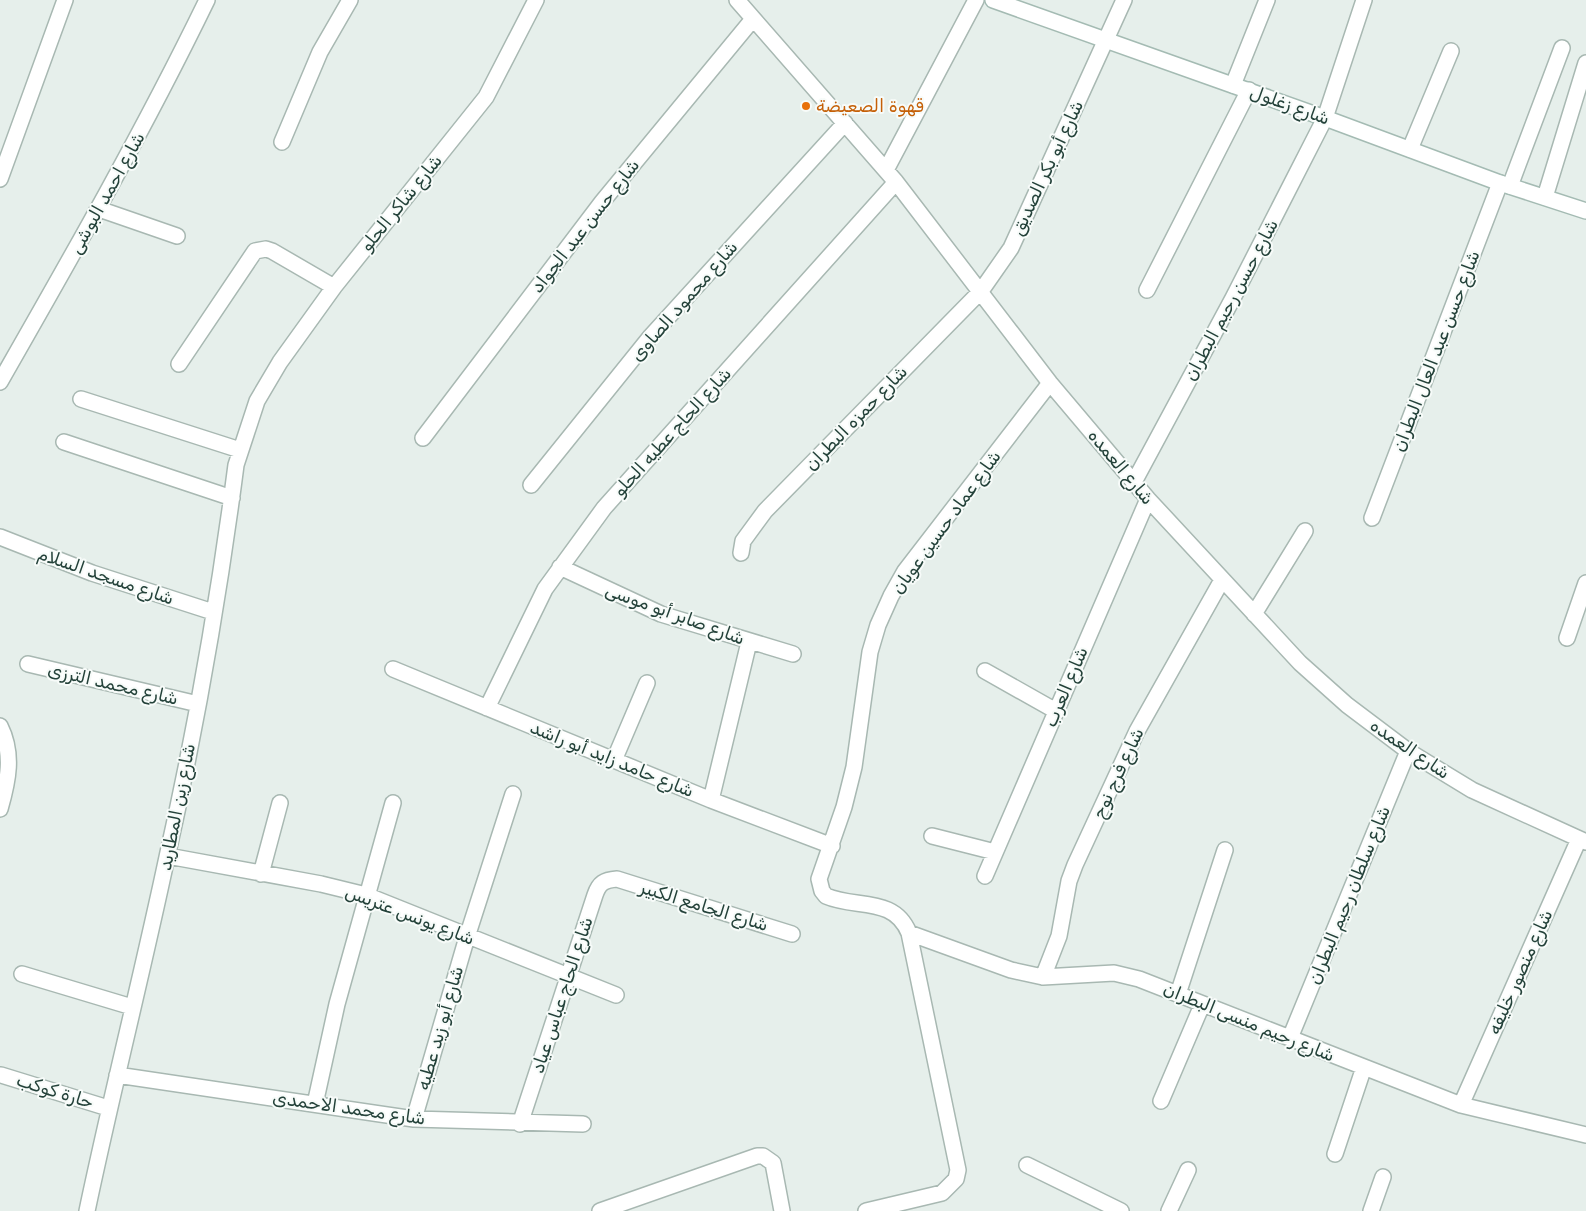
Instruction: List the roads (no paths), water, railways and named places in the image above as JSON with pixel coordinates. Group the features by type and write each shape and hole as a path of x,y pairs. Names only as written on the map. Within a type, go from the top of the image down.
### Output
{"street":[{"path":"0,179 65,0"},
{"name":"شارع احمد البوشى","path":"0,382 98,209 168,80 207,0"},
{"path":"282,142 320,52 350,0"},
{"name":"شارع شاكر الحلو","path":"257,401 285,354 334,286 486,97 536,0"},
{"name":"شارع العمده","path":"737,0 896,182 1050,382 1148,499 1300,663 1347,705 1408,751 1472,790 1582,841"},
{"path":"886,170 976,0"},
{"name":"شارع زغلول","path":"993,0 1249,90 1505,185 1586,211"},
{"name":"شارع أبو بكر الصديق","path":"981,290 1011,248 1124,0"},
{"path":"1233,85 1267,0"},
{"name":"شارع حسن رحيم البطران","path":"1134,482 1233,298 1325,118 1364,0"},
{"name":"شارع حسن عبد الجواد","path":"422,438 602,202 753,19"},
{"name":"شارع حسن عبد العال البطران","path":"1372,518 1562,48"},
{"path":"1410,149 1451,51"},
{"path":"1545,197 1586,63"},
{"path":"1147,290 1249,90"},
{"name":"شارع محمود الصاوى","path":"531,486 651,336 845,122"},
{"name":"شارع الحاج عطيه الحلو","path":"487,708 520,636 545,589 604,508 896,182"},
{"path":"98,209 177,236"},
{"path":"179,364 255,251 261,249 272,251 334,286"},
{"name":"شارع حمزه البطران","path":"741,552 743,541 765,511 981,290"},
{"name":"شارع عماد حسين عويان","path":"909,933 904,922 897,914 869,905 826,896 822,891 819,879 832,846 854,767 870,652 891,596 905,571 1050,382"},
{"path":"81,398 240,450"},
{"name":"شارع زين المطاريد","path":"87,1211 108,1108 168,856 198,704 240,450 257,401"},
{"path":"64,442 232,498"},
{"name":"شارع العرب","path":"985,876 1148,499"},
{"path":"1254,614 1305,531"},
{"name":"شارع مسجد السلام","path":"0,537 92,573 214,612"},
{"name":"شارع صابر أبو موسى","path":"560,567 661,614 792,654"},
{"name":"شارع فرج نوح","path":"1043,977 1059,936 1068,889 1075,865 1137,731 1222,580"},
{"path":"1567,638 1586,583"},
{"path":"710,800 748,642"},
{"name":"شارع محمد الترزى","path":"28,664 198,704"},
{"name":"شارع حامد زايد أبو راشد","path":"393,669 614,758 710,800 832,846"},
{"path":"984,671 1056,711"},
{"path":"614,758 647,684"},
{"path":"0,726 8,753 9,773 0,809"},
{"name":"شارع سلطان رحيم البطران","path":"1290,1038 1408,751"},
{"name":"شارع أبو زيد عطيه","path":"414,1119 466,937 513,794"},
{"path":"261,874 280,803"},
{"path":"315,1104 337,1004 393,803"},
{"path":"932,836 995,852"},
{"name":"شارع منصور خليفه","path":"1461,1105 1582,841"},
{"path":"1178,994 1225,850"},
{"name":"شارع يونس عتريس","path":"168,856 366,895 466,937 616,995"},
{"name":"شارع الجامع الكبير","path":"617,879 792,934"},
{"name":"شارع الحاج عباس عياد","path":"520,1124 567,976 599,886 607,880 617,879"},
{"path":"866,1211 942,1193 956,1179 958,1170 909,933"},
{"name":"شارع رحيم منسى البطران","path":"909,933 1012,970 1043,977 1114,972 1139,979 1461,1105 1586,1135"},
{"path":"22,974 132,1008"},
{"path":"1161,1100 1202,1005"},
{"path":"1334,1154 1364,1068"},
{"name":"حارة كوكب","path":"1,1075 108,1108"},
{"name":"شارع محمد الاحمدى","path":"117,1075 414,1119 520,1124 583,1124"},
{"path":"600,1211 757,1156 763,1156 773,1164 782,1211"},
{"path":"1027,1166 1121,1211"},
{"path":"1169,1211 1188,1170"},
{"path":"1371,1211 1383,1177"}],"place":[{"name":"قهوة الصعيضة","path":"806,106"}]}
